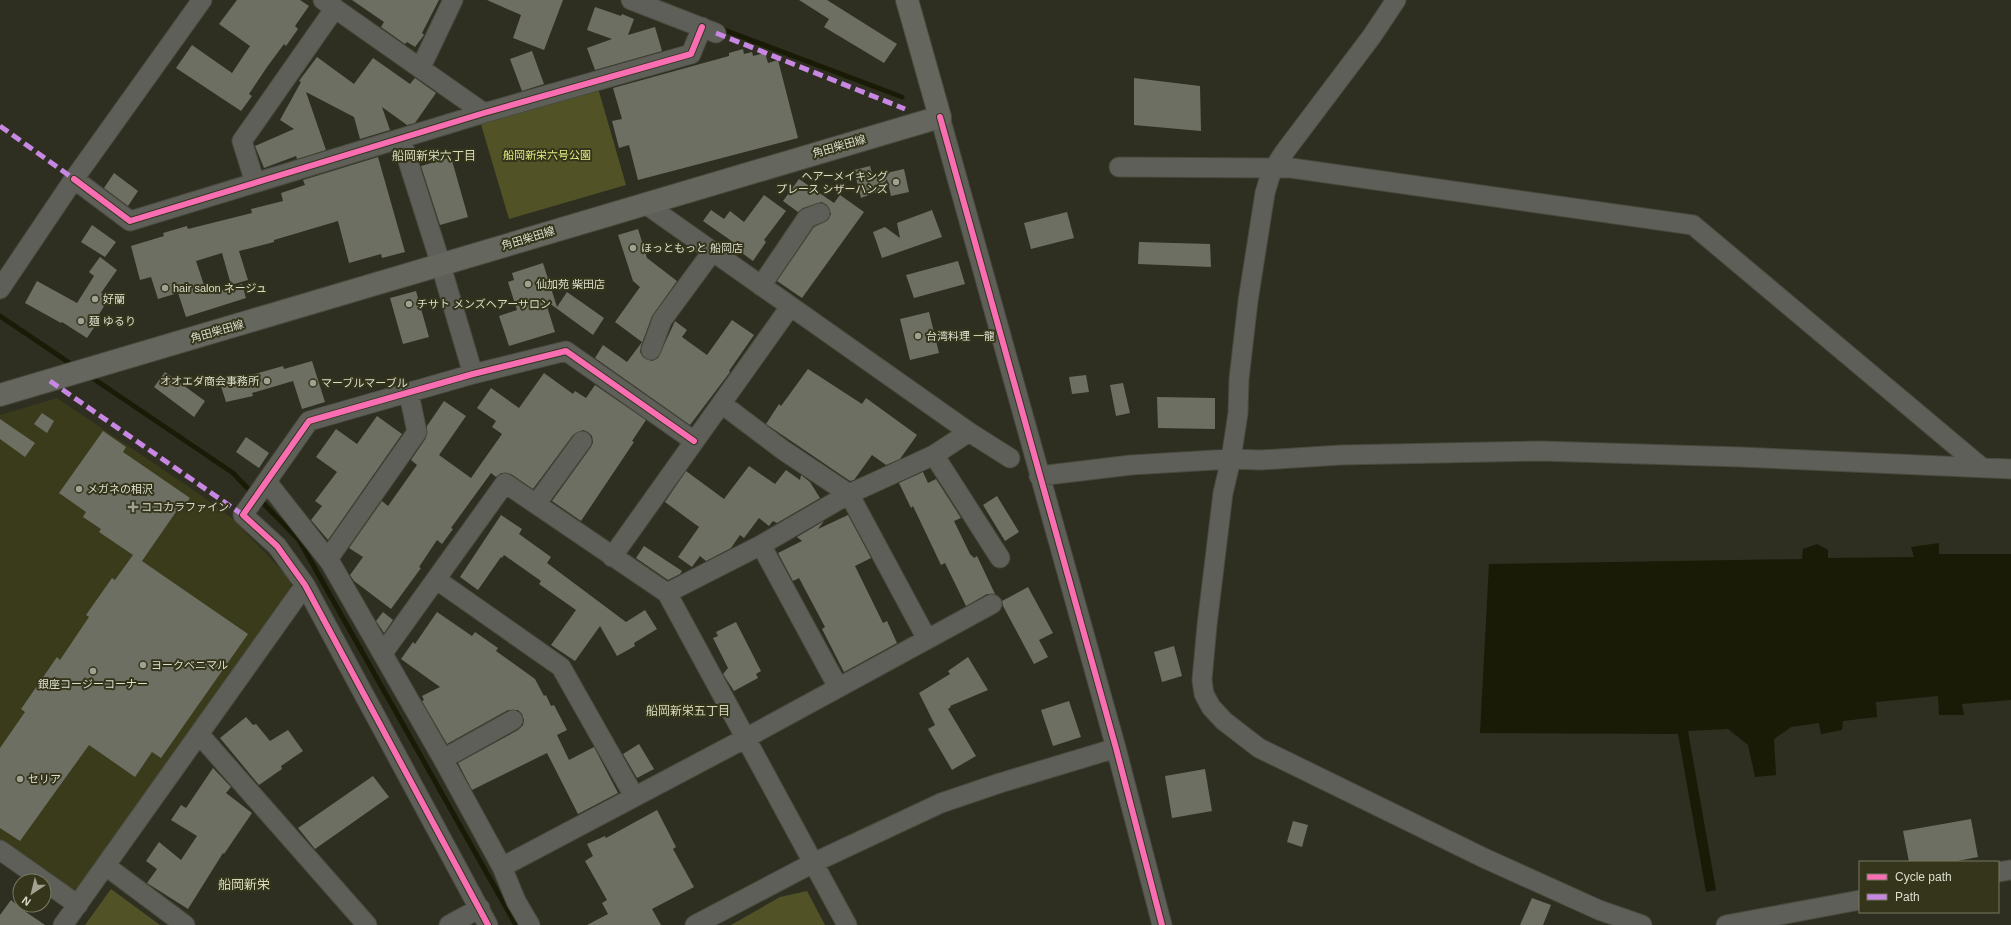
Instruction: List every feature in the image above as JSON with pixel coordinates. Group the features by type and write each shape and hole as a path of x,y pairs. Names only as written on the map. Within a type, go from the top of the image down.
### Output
{"main road":[{"path":"907,0 940,117"},
{"name":"角田柴田線","path":"0,395 441,265 644,203 940,117"}],"street":[{"path":"0,289 74,179 202,0"},
{"path":"421,67 453,0"},
{"path":"74,179 130,221 484,113 691,54 709,30 631,0"},
{"path":"1396,0 1372,36 1274,168 1265,193 1248,301 1239,380 1238,413 1231,459 1223,493 1202,680 1204,694 1211,707 1224,721 1259,748 1484,858 1599,910 1642,925"},
{"path":"255,183 242,141 329,4 421,67 484,113"},
{"path":"940,117 1116,748 1162,925"},
{"path":"401,139 441,265 473,374"},
{"path":"1119,167 1291,168 1693,225 1980,466"},
{"path":"644,203 969,432 1010,458"},
{"path":"761,286 807,218 820,213"},
{"path":"651,350 662,320 712,252"},
{"path":"612,557 790,307"},
{"path":"488,925 305,585 277,546 243,515 309,421 409,394 473,374 566,351 694,441"},
{"path":"328,559 417,432 409,394"},
{"path":"722,404 782,450 849,494 927,639"},
{"path":"667,593 761,545 849,494 934,455 969,432"},
{"path":"536,504 582,441"},
{"path":"1039,476 1131,465 1231,459 1261,460 1342,455 1541,451 1980,466 2011,469"},
{"path":"934,455 1000,558"},
{"path":"383,653 437,580 505,483 667,593 847,925"},
{"path":"265,485 328,559 443,759 502,867 516,901 530,925"},
{"path":"761,545 838,687"},
{"path":"437,580 561,667 634,796"},
{"path":"63,925 305,585"},
{"path":"502,867 746,738 992,604"},
{"path":"443,759 513,720"},
{"path":"199,734 367,925"},
{"path":"695,925 813,863 941,803 1000,783 1116,748"},
{"path":"0,850 33,873"},
{"path":"106,866 185,925"},
{"path":"1999,872 2011,870"},
{"path":"52,886 78,904"},
{"path":"1726,925 1859,900"},
{"path":"449,925 480,908"}],"shaded area":[{"path":"57,398 198,493 233,519 290,579 291,588 80,887 69,891 52,879 52,873 44,873 0,842 0,415"},
{"path":"1939,543 1939,554 2011,554 2011,700 1962,704 1964,715 1939,715 1938,696 1876,702 1877,717 1843,721 1842,730 1821,734 1819,723 1791,727 1774,739 1776,775 1755,777 1748,745 1728,729 1688,731 1716,890 1706,892 1678,734 1480,733 1489,564 1802,559 1803,549 1817,544 1828,550 1828,558 1914,557 1911,547"}],"green space":[{"name":"船岡新栄六号公園","path":"598,88 626,185 509,219 480,121"},
{"path":"111,889 160,925 85,925"},
{"path":"807,891 825,925 731,925 780,897"}],"building":[{"path":"237,0 300,0 309,6 295,26 298,29 286,46 284,44 267,67 249,94 252,96 241,111 176,68 192,45 232,73 250,46 219,24"},
{"path":"352,0 439,0 422,33 424,35 415,47 407,42 405,44 381,27 384,22"},
{"path":"487,0 563,0 544,50 513,38 521,15"},
{"path":"799,0 827,0 897,44 884,63 824,27 829,19"},
{"path":"595,7 621,16 622,14 634,19 628,35 655,27 662,51 595,70 587,48 612,39 587,30"},
{"path":"743,49 744,54 752,52 753,56 765,53 768,63 778,60 798,138 638,180 629,145 619,148 612,121 622,119 613,88 729,56 729,53"},
{"path":"532,51 544,84 522,91 510,59"},
{"path":"317,57 354,84 373,58 410,84 415,78 436,93 415,123 407,125 382,107 390,130 360,139 354,117 306,92 326,150 297,159 296,156 264,168 255,146 294,129 280,120 301,82 299,81"},
{"path":"1134,78 1200,86 1201,131 1134,125"},
{"path":"378,157 405,252 382,258 381,254 349,263 338,221 274,240 274,242 239,251 248,280 231,285 222,253 196,261 207,294 242,284 246,298 186,317 178,293 158,299 151,277 140,280 131,246 164,236 163,233 187,226 188,229 252,213 251,209 283,201 281,193 305,185 303,180"},
{"path":"451,157 468,217 440,225 421,166"},
{"path":"870,166 873,176 904,169 909,192 891,196 887,179 879,191 861,198 854,170"},
{"path":"114,173 138,191 128,206 104,188"},
{"path":"799,179 834,203 840,195 864,212 802,298 777,281 814,227 828,220 831,214 827,205 822,202 803,208 798,212 783,201"},
{"path":"764,195 786,211 764,240 766,242 753,261 731,245 733,242 703,221 711,210 724,219 730,211 744,222"},
{"path":"932,210 942,237 882,258 873,232 885,227 900,238 897,223"},
{"path":"1067,212 1074,238 1031,249 1024,223"},
{"path":"92,225 116,242 105,257 81,242"},
{"path":"638,229 647,258 677,281 652,316 641,346 640,352 643,357 652,361 658,358 675,321 687,330 682,337 707,355 732,320 754,335 729,371 730,372 690,425 595,358 603,345 627,362 642,342 615,322 640,287 633,281 618,235"},
{"path":"1139,242 1210,244 1211,267 1138,264"},
{"path":"100,257 117,270 101,293 109,298 95,321 97,323 87,338 62,322 61,323 25,303 37,281 77,303 94,276 89,272"},
{"path":"958,261 965,284 914,298 906,275"},
{"path":"543,263 557,307 567,292 604,318 593,335 545,300 555,332 509,346 499,316 517,310 508,282 514,280 512,273"},
{"path":"416,291 429,337 403,344 390,298"},
{"path":"929,312 939,353 910,360 900,319"},
{"path":"312,361 325,402 302,409 293,381 252,393 253,396 226,402 219,380 248,376 283,366 284,369"},
{"path":"808,369 862,404 866,398 917,435 900,459 886,465 872,455 854,480 850,481 766,424 779,404 781,406"},
{"path":"165,372 205,401 194,417 154,387"},
{"path":"544,373 573,394 575,391 586,398 595,385 646,420 632,441 634,442 581,521 552,501 591,447 593,442 592,436 583,430 573,435 533,489 511,474 501,473 496,477 491,473 451,528 453,529 442,544 437,540 419,567 421,568 391,609 354,581 350,575 363,557 349,548 382,501 388,506 417,465 411,460 426,438 427,426 444,401 466,416 439,455 471,478 502,434 492,427 496,421 477,408 491,388 519,408"},
{"path":"1086,375 1089,392 1072,394 1069,377"},
{"path":"1123,383 1130,413 1116,416 1110,385"},
{"path":"1157,397 1215,398 1215,429 1158,428"},
{"path":"42,413 54,421 47,433 34,424"},
{"path":"377,416 402,434 328,540 311,520 322,506 315,501 337,472 316,457 336,429 357,444"},
{"path":"0,419 35,443 25,457 0,439"},
{"path":"103,431 126,447 123,452 190,498 181,511 178,509 142,561 139,559 248,634 161,758 152,752 135,777 89,745 20,841 0,828 0,748 25,712 21,709 57,657 60,660 89,617 86,615 112,578 115,580 133,555 99,532 101,529 83,517 86,512 59,493"},
{"path":"246,437 269,453 259,468 236,452"},
{"path":"749,466 775,484 786,470 800,480 801,475 810,482 820,498 777,523 773,521 769,526 759,518 744,538 740,535 731,548 706,561 700,556 692,567 678,557 699,527 665,502 686,471 724,499"},
{"path":"923,472 928,483 936,479 961,518 954,521 970,554 974,558 977,556 995,594 987,594 966,606 945,563 941,565 913,506 911,508 899,483"},
{"path":"997,496 1019,532 1005,541 983,505"},
{"path":"501,515 522,529 519,534 551,557 547,563 626,622 645,610 657,629 634,643 635,646 617,656 600,626 575,661 551,645 576,610 539,584 541,581 504,555 502,558 501,557 478,590 460,577"},
{"path":"848,515 871,558 855,566 883,623 887,621 897,643 844,672 822,629 825,627 799,578 793,581 778,553 802,541 797,537 824,521 818,529"},
{"path":"644,546 682,571 680,574 668,580 636,558"},
{"path":"1028,587 1053,633 1039,640 1048,657 1034,664 1003,606 1002,601"},
{"path":"383,612 393,620 384,633 376,621"},
{"path":"437,612 472,636 475,632 498,648 496,651 535,679 544,696 546,695 551,706 554,705 567,730 557,735 569,760 594,747 618,793 578,814 547,753 472,790 458,763 518,730 523,725 524,720 522,714 518,710 508,710 447,744 422,701 424,700 422,696 440,687 401,659 413,642 415,644"},
{"path":"736,622 761,671 756,674 758,678 734,691 723,674 728,668 713,638 718,636 716,632"},
{"path":"1174,646 1182,676 1162,682 1154,652"},
{"path":"968,657 988,690 950,706 951,707 948,709 976,756 952,770 928,729 935,725 919,693 950,674 948,671"},
{"path":"1069,701 1081,737 1053,746 1041,710"},
{"path":"246,717 253,725 256,724 270,741 288,730 303,751 281,766 282,769 259,785 220,738"},
{"path":"639,744 654,769 637,778 623,754"},
{"path":"213,768 231,787 226,793 252,813 224,854 223,853 188,909 147,883 157,869 146,861 159,842 181,860 197,836 171,820 181,805 186,808"},
{"path":"1205,769 1212,811 1172,818 1165,776"},
{"path":"373,776 389,797 315,849 298,828"},
{"path":"657,810 676,847 673,849 694,887 652,909 661,925 587,925 608,914 602,903 607,900 585,861 593,856 587,844 605,836 606,838"},
{"path":"1971,819 1978,857 1957,861 1909,861 1903,831"},
{"path":"1293,821 1308,825 1302,847 1287,842"},
{"path":"1532,898 1551,905 1543,925 1520,925"},
{"path":"11,900 12,913 27,913 45,925 0,925 0,915"}],"waterway":[{"path":"719,28 902,97"},
{"path":"0,316 74,366"},
{"path":"88,375 233,473 253,494"},
{"path":"259,499 299,540 516,925"}],"marked path":[{"path":"716,33 905,109"},
{"path":"0,126 74,179"},
{"path":"50,381 243,515"}],"cycle path":[{"path":"74,179 130,221 484,113 691,54 702,27"},
{"path":"940,117 1116,748 1162,925"},
{"path":"488,925 305,585 277,546 243,515 309,421 473,374 566,351 694,441"}],"place":[{"name":"ヘアーメイキング プレース シザーハンズ","path":"896,182"},
{"name":"ほっともっと 船岡店","path":"633,248"},
{"name":"仙加苑 柴田店","path":"528,284"},
{"name":"hair salon ネージュ","path":"165,288"},
{"name":"好蘭","path":"95,299"},
{"name":"チサト メンズヘアーサロン","path":"409,304"},
{"name":"麺 ゆるり","path":"81,321"},
{"name":"台湾料理 一龍","path":"918,336"},
{"name":"オオエダ商会事務所","path":"267,381"},
{"name":"マーブルマーブル","path":"313,383"},
{"name":"メガネの相沢","path":"79,489"},
{"name":"ココカラファイン","path":"133,507"},
{"name":"ヨークベニマル","path":"143,665"},
{"name":"銀座コージーコーナー","path":"93,671"},
{"name":"セリア","path":"20,779"}],"district":[{"name":"船岡新栄六丁目","path":"434,156"},
{"name":"船岡新栄五丁目","path":"688,711"},
{"name":"船岡新栄","path":"244,884"}]}
